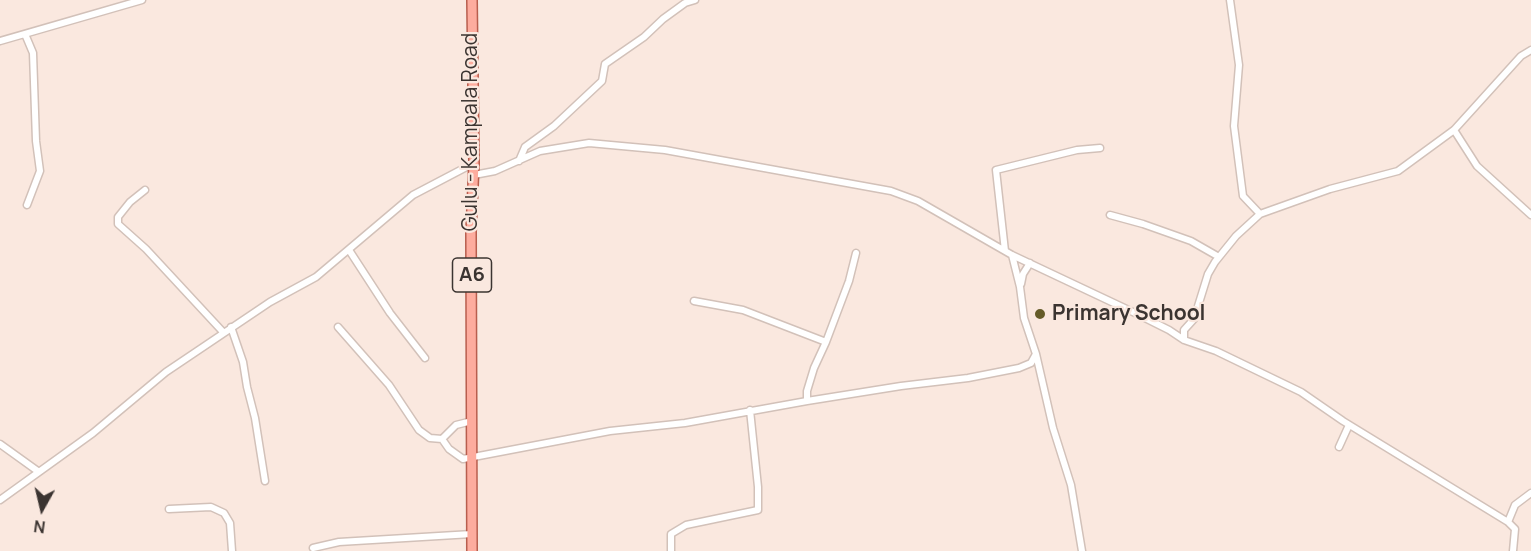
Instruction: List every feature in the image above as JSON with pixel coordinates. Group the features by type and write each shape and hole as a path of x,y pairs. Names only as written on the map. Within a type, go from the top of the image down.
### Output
{"main road":[{"name":"Gulu - Kampala Road","path":"472,0 474,163 471,232 472,551"}],"street":[{"path":"0,41 142,0"},
{"path":"519,161 525,147 554,126 602,81 605,64 644,37 685,3 695,0"},
{"path":"1230,0 1239,65 1234,126 1243,196 1260,214"},
{"path":"25,34 33,53 36,141 40,171 27,206"},
{"path":"1184,340 1184,330 1194,319 1208,274 1236,236 1260,214 1330,189 1398,171 1454,130 1521,56 1531,50"},
{"path":"1454,130 1477,166 1531,214"},
{"path":"474,175 495,171 540,151 589,143 665,150 891,191 918,201 1009,253 1169,330 1184,340 1216,351 1301,392 1348,425 1508,522 1515,529 1513,551"},
{"path":"1082,551 1071,485 1053,428 1036,354 1024,318 1020,287 1009,253 996,170 1077,150 1100,148"},
{"path":"0,500 93,433 166,372 270,302 316,277 413,195 474,163"},
{"path":"145,190 130,202 118,218 118,224 146,249 224,332"},
{"path":"1110,215 1191,241 1219,257"},
{"path":"349,250 390,313 425,358"},
{"path":"807,401 807,391 814,368 849,281 856,253"},
{"path":"1020,287 1023,274 1030,263"},
{"path":"694,301 743,310 826,342"},
{"path":"231,327 243,362 265,481"},
{"path":"338,327 389,385 419,430 430,438 442,439 463,459 610,431 686,423 750,410 901,386 968,378 1019,368 1031,363 1036,354"},
{"path":"1169,330 1184,330"},
{"path":"670,551 671,534 686,525 758,510 758,487 750,410"},
{"path":"442,439 456,425 472,421"},
{"path":"1340,447 1348,425"},
{"path":"0,444 39,472"},
{"path":"1508,522 1515,505 1531,493"},
{"path":"169,509 211,507 224,513 230,523 232,551"},
{"path":"314,548 339,542 472,534"}],"place":[{"name":"Primary School","path":"1040,314"}]}
